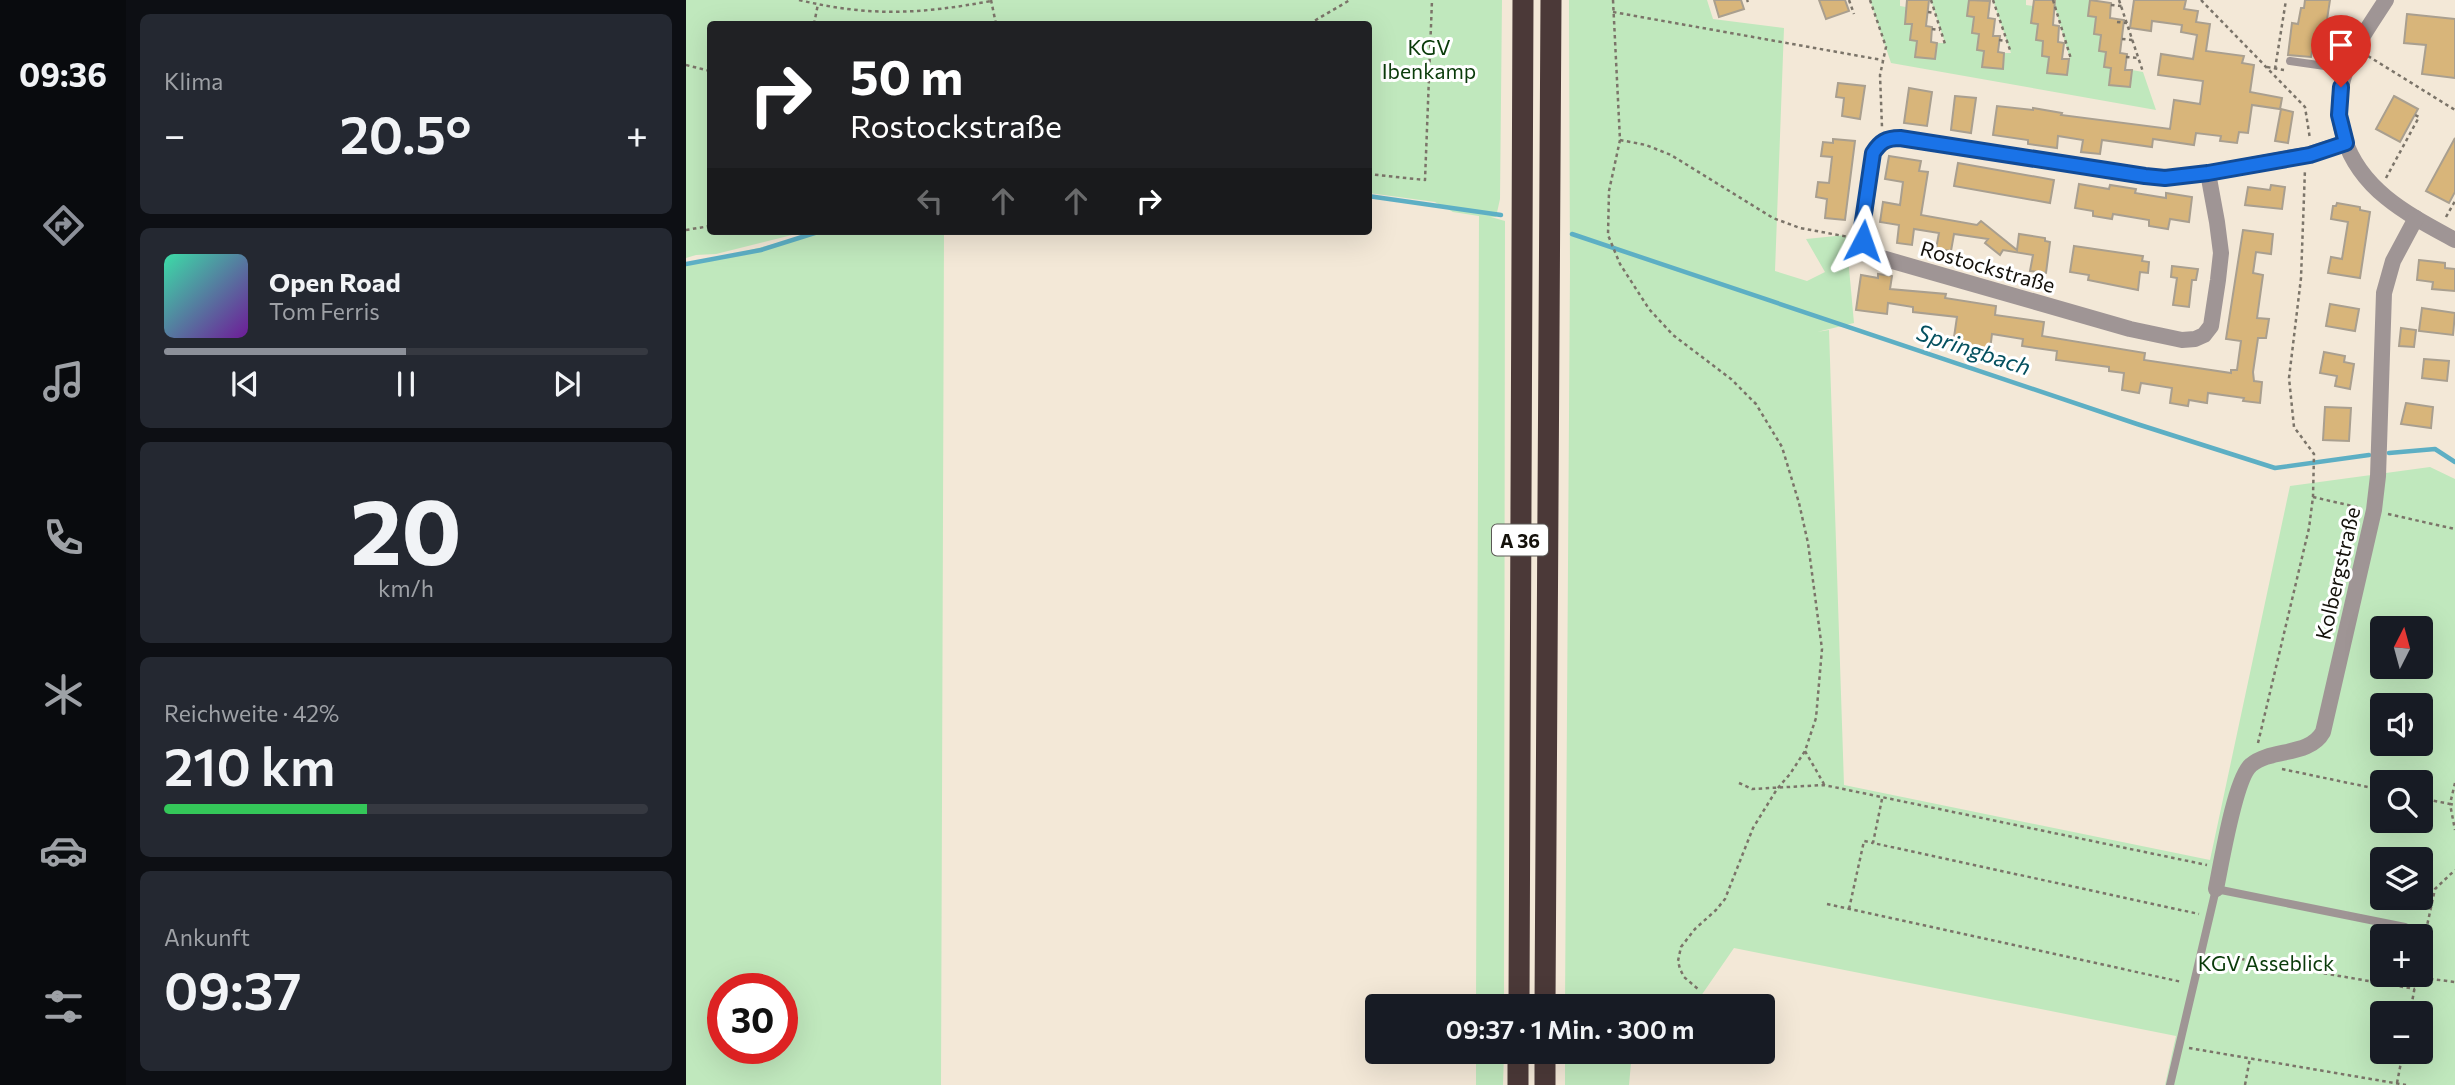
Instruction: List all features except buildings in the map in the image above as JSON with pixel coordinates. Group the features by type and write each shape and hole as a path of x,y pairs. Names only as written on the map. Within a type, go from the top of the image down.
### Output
{"highway":[{"name":"A 36","path":"1519,994 1523,0"},
{"name":"A 36","path":"1545,994 1551,0"},
{"path":"1518,1064 1518,1085"},
{"path":"1545,1064 1545,1085"}],"street":[{"path":"2386,0 2346,69 2341,87 2339,115 2346,143 2355,165 2381,195 2455,240"},
{"name":"Rostockstraße","path":"2208,173 2221,253 2211,326 2204,335 2195,340 2182,340 2130,329 1882,258 1868,251 1861,234 1873,153 1879,144 1888,138 2165,178 2310,155 2346,143"},
{"name":"Kolbergstraße","path":"2254,762 2314,742 2323,732 2374,510 2378,476 2384,293 2393,261 2416,218"},
{"path":"2216,889 2238,792 2244,775 2254,762"}],"lane":[{"path":"2290,61 2346,69"},
{"path":"2170,1085 2216,889 2390,924"}],"path":[{"path":"799,0 865,12 899,13 938,10 991,0 995,21"},
{"path":"1314,21 1350,0"},
{"path":"1372,174 1425,180 1432,0"},
{"path":"1613,0 1620,141 1609,191 1608,235 1619,264 1649,309 1674,335 1731,379 1756,404 1782,447 1808,543 1822,649 1816,718 1805,751 1752,828 1725,899 1681,947 1678,961 1680,969 1684,977 1698,989"},
{"path":"1849,0 1854,14"},
{"path":"1613,12 1882,60 1886,47 1870,0"},
{"path":"1931,0 1945,44"},
{"path":"1993,0 2011,53"},
{"path":"2053,0 2071,59"},
{"path":"2119,0 2143,72"},
{"path":"2201,0 2305,107 2311,144 2305,166 2301,278 2289,378 2294,427 2314,454 2313,497 2309,528 2254,762 2370,787"},
{"path":"2275,69 2286,0"},
{"path":"815,21 818,5"},
{"path":"1989,5 1995,6"},
{"path":"2111,5 2122,6"},
{"path":"1928,12 1935,13"},
{"path":"2116,22 2127,23"},
{"path":"1995,23 2001,23"},
{"path":"1932,29 1940,30"},
{"path":"2122,39 2133,40"},
{"path":"1999,40 2007,41"},
{"path":"2356,48 2455,110"},
{"path":"2126,57 2138,58"},
{"path":"686,65 707,70"},
{"path":"2383,183 2419,117 2415,115"},
{"path":"1883,126 1892,126"},
{"path":"1620,141 1646,145 1671,155 1773,218 1800,228 1851,237"},
{"path":"2443,223 2455,201"},
{"path":"686,230 707,226"},
{"path":"2313,497 2455,529"},
{"path":"1805,751 1824,785"},
{"path":"1740,783 1752,789 1824,785 2221,868"},
{"path":"2455,783 2455,831"},
{"path":"1873,842 1882,799"},
{"path":"2433,801 2453,805"},
{"path":"1849,909 1864,841 2209,916"},
{"path":"2427,924 2435,889 2455,870"},
{"path":"1827,904 2192,984"},
{"path":"2241,959 2415,989 2412,1001"},
{"path":"2433,979 2455,982"},
{"path":"2179,1046 2406,1085"},
{"path":"2245,1085 2250,1058"},
{"path":"2396,1084 2400,1064"}],"green space":[{"name":"KGV Ibenkamp","path":"686,0 1502,0 1500,199 1496,217 1491,217 1505,221 1504,994 1476,994 1479,216 1453,212 1435,202 1372,193 1372,21 707,21 707,235 792,235 716,254 686,258"},
{"name":"KGV Asseblick","path":"1569,0 1707,0 1713,19 1784,28 1775,271 1807,281 1825,272 1806,239 1846,235 1854,323 1817,332 1829,330 1844,785 2210,860 2290,486 2430,467 2455,479 2455,1085 2165,1085 2176,1036 1734,948 1702,994 1565,994"},
{"path":"1870,0 1900,0 1900,6 1906,7 1905,23 1912,24 1910,40 1917,41 1915,57 1935,59 1937,43 1945,43 1931,0 1969,0 1967,16 1974,17 1972,33 1979,34 1977,50 1984,51 2003,68 2004,53 2011,53 1993,0 2026,0 2026,5 2033,6 2031,23 2038,24 2043,41 2042,56 2049,57 2047,73 2067,75 2070,59 2053,0 2090,0 2088,16 2096,17 2094,34 2101,35 2099,51 2106,52 2104,67 2111,68 2110,84 2132,70 2143,72 2156,110 1891,63"},
{"path":"810,235 944,235 941,1085 686,1085 686,266"},
{"path":"1476,1064 1504,1064 1503,1085 1476,1085"},
{"path":"1565,1064 1631,1064 1629,1085 1565,1085"}],"waterway":[{"name":"Springbach","path":"1372,197 1501,215"},
{"name":"Springbach","path":"1572,234 2275,468 2369,455"},
{"name":"Springbach","path":"686,264 761,250 808,235"},
{"name":"Springbach","path":"2389,453 2435,449 2455,462"}],"route":[{"path":"1863,241 1861,234 1873,153 1879,144 1888,138 2145,176 2184,176 2310,155 2346,143 2339,115 2341,87"}]}
